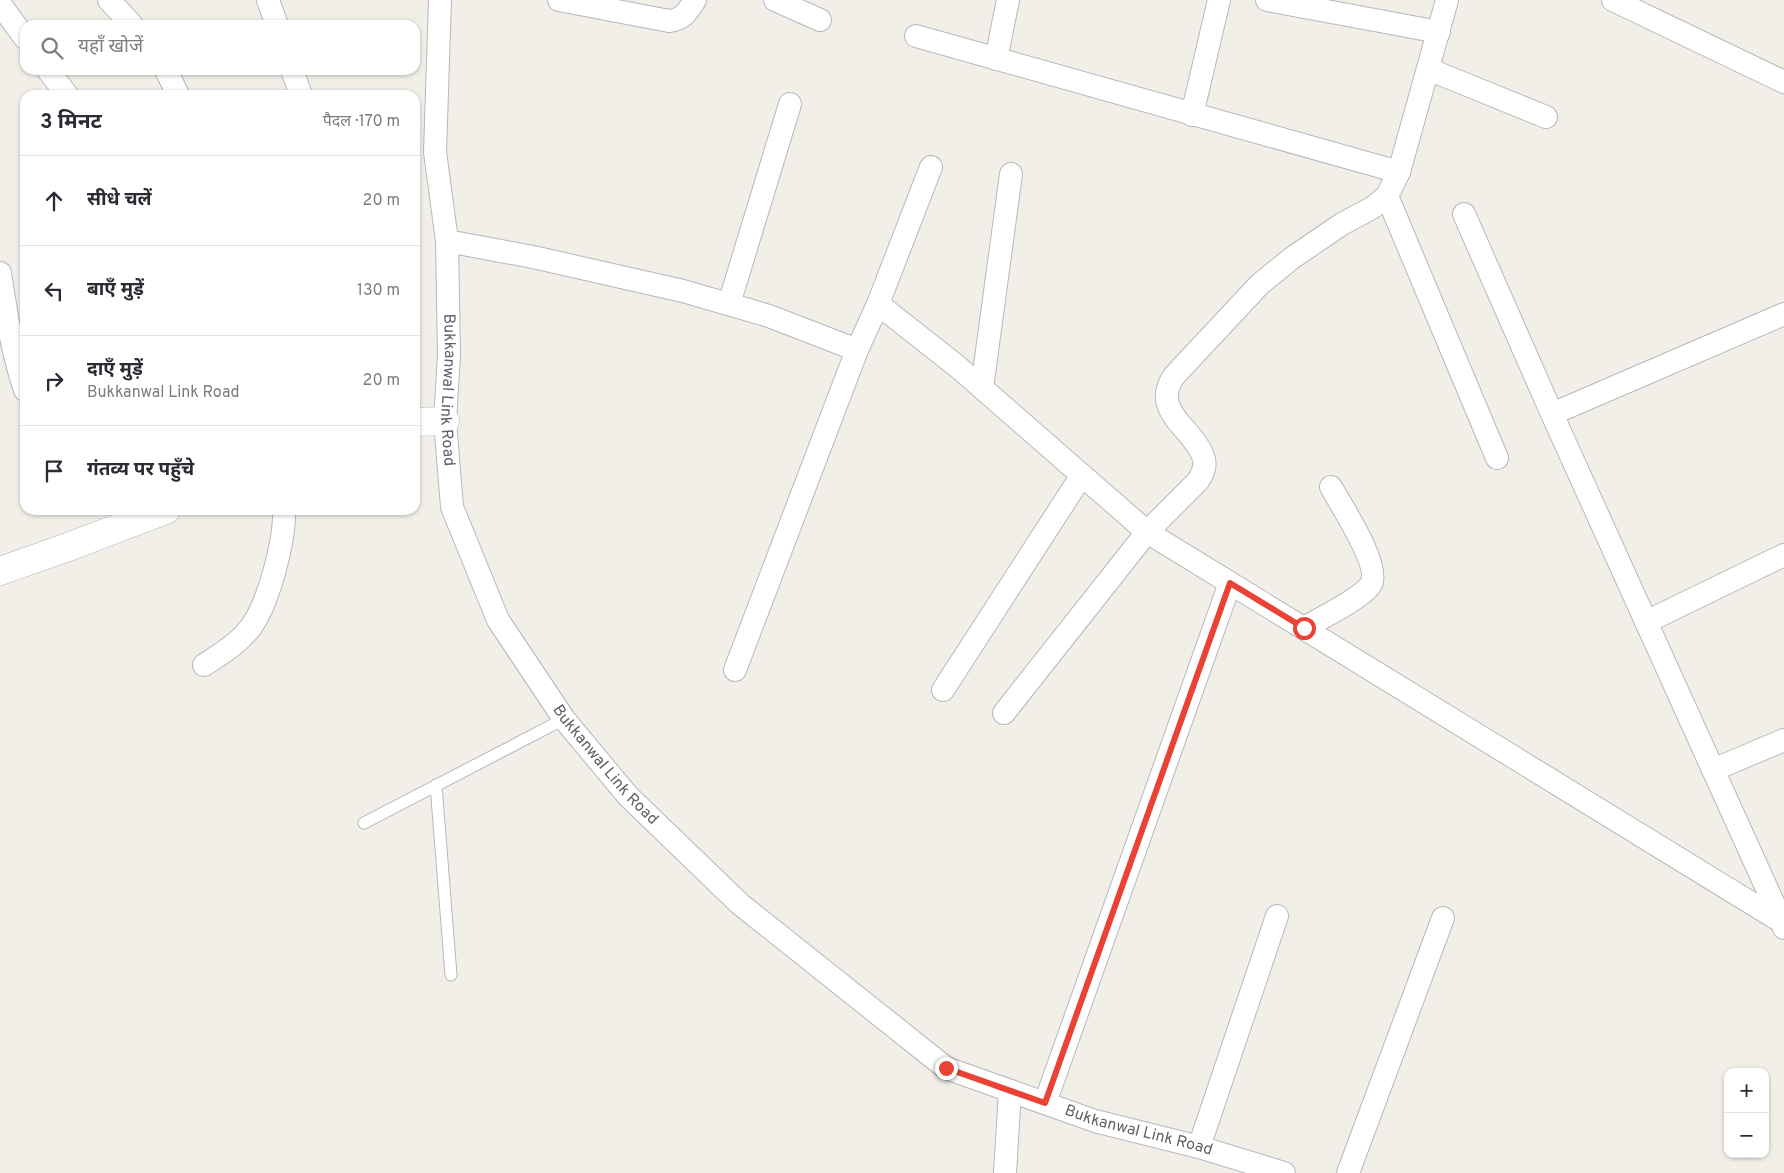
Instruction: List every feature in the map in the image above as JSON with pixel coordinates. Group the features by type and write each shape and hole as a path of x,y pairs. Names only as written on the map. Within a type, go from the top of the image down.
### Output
{"street":[{"path":"109,0 127,20"},
{"path":"268,0 275,20"},
{"name":"Bukkanwal Link Road","path":"440,0 435,152 447,242 449,355 445,421 452,506 498,620 564,719 628,796 740,904 946,1068 1095,1121 1199,1147 1284,1173"},
{"path":"559,0 669,21 679,20 695,0"},
{"path":"775,0 820,20"},
{"path":"996,59 1008,0"},
{"path":"1192,115 1220,0"},
{"path":"1267,0 1439,32"},
{"path":"1004,713 1147,532 1198,481 1205,465 1203,455 1175,418 1169,406 1166,394 1168,384 1267,279 1292,258 1342,224 1372,208 1387,196 1399,172 1448,0"},
{"path":"1614,0 1784,82"},
{"path":"0,4 20,31"},
{"path":"916,36 1399,172"},
{"path":"1428,69 1546,116"},
{"path":"52,75 63,90"},
{"path":"168,75 176,90"},
{"path":"294,75 298,90"},
{"path":"729,304 790,104"},
{"path":"735,670 857,350 878,304 931,167"},
{"path":"982,388 1011,174"},
{"path":"1387,196 1497,458"},
{"path":"1464,214 1552,414 1783,925"},
{"path":"447,242 533,256 683,291 769,316 857,350"},
{"path":"0,273 20,375"},
{"path":"878,304 958,367 1147,532 1783,925"},
{"path":"1552,414 1784,314"},
{"path":"420,422 445,421"},
{"path":"943,690 1082,475"},
{"path":"1304,628 1364,592 1371,584 1373,573 1366,551 1331,488"},
{"path":"0,571 68,548 131,515"},
{"path":"204,665 231,648 251,626 264,600 276,565 284,515"},
{"path":"1646,622 1784,554"},
{"path":"1045,1103 1230,583"},
{"path":"1713,770 1784,740"},
{"path":"1199,1147 1277,916"},
{"path":"1348,1173 1443,918"},
{"path":"1005,1173 1010,1091"}],"lane":[{"path":"364,823 564,719"},
{"path":"436,785 451,975"}],"route":[{"path":"946,1068 1045,1103 1230,583 1304,628"}]}
